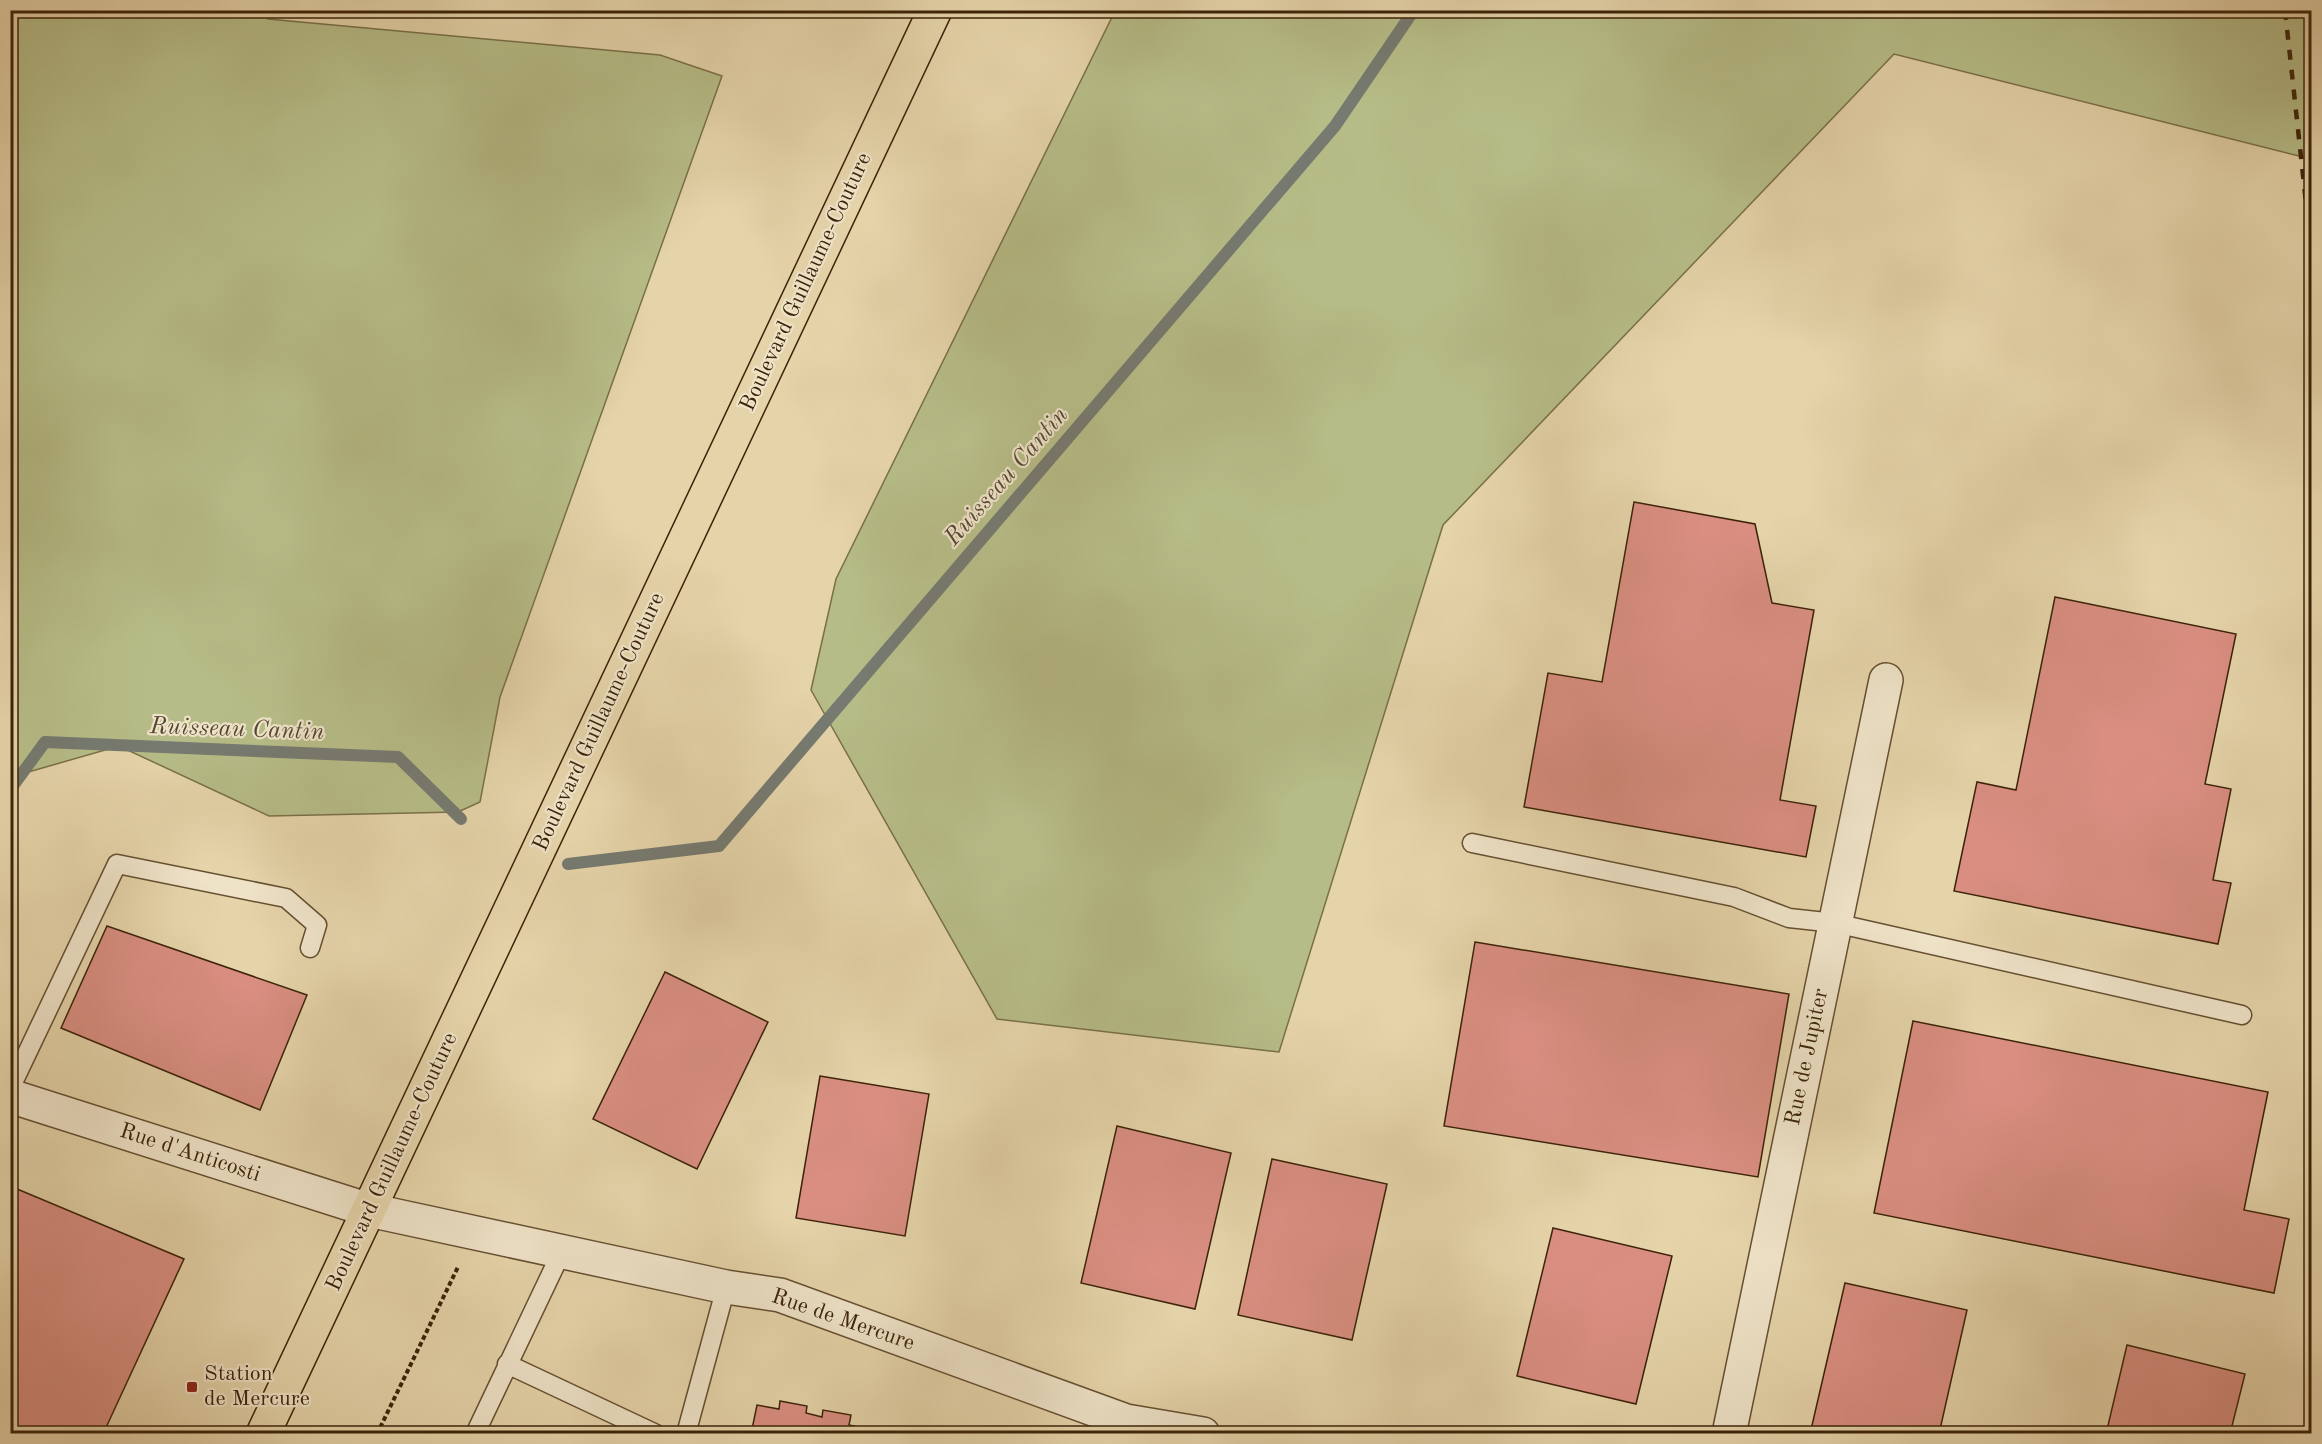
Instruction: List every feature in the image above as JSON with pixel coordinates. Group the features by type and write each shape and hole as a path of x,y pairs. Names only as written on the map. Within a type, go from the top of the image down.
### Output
{"main road":[{"name":"Boulevard Guillaume-Couture","path":"263,1434 935,10"}],"street":[{"name":"Rue de Jupiter","path":"1729,1434 1886,680"},
{"name":"Rue d'Anticosti","path":"10,1096 369,1210"},
{"name":"Rue de Mercure","path":"369,1210 726,1287 780,1294 1126,1421 1203,1434"}],"lane":[{"path":"1472,843 1734,897 1789,918 1835,923 2242,1015"},
{"path":"10,1089 117,864 286,898 317,925 310,948"},
{"path":"475,1434 562,1251"},
{"path":"686,1434 726,1287"},
{"path":"507,1364 656,1434"}],"path":[{"path":"377,1434 475,1232"}],"green space":[{"path":"11,10 260,11 268,19 660,55 722,76 500,697 480,802 458,812 269,816 119,746 11,777"},
{"path":"1115,11 2311,11 2311,159 1894,54 1443,525 1279,1052 997,1019 811,690 836,579"}],"building":[{"path":"1634,502 1755,524 1772,603 1814,610 1780,800 1816,806 1806,857 1524,807 1548,673 1602,682"},
{"path":"2055,597 2236,634 2205,784 2231,789 2213,880 2231,883 2218,944 1954,891 1977,782 2016,790"},
{"path":"107,926 307,995 260,1110 61,1028"},
{"path":"1475,942 1789,994 1758,1177 1444,1126"},
{"path":"665,972 768,1022 697,1169 593,1119"},
{"path":"1913,1021 2268,1092 2244,1210 2289,1219 2274,1293 1874,1213"},
{"path":"820,1076 929,1094 905,1236 796,1218"},
{"path":"1117,1126 1231,1153 1195,1309 1081,1283"},
{"path":"1272,1159 1387,1184 1352,1340 1238,1315"},
{"path":"10,1186 184,1259 103,1434 10,1434 10,1348 14,1342 10,1340"},
{"path":"1553,1228 1672,1256 1636,1404 1517,1376"},
{"path":"1845,1283 1967,1310 1939,1434 1810,1434"},
{"path":"2127,1345 2245,1374 2230,1434 2106,1434"},
{"path":"780,1401 807,1406 806,1413 822,1417 823,1410 851,1415 849,1425 869,1429 868,1434 751,1434 757,1405 779,1409"}],"waterway":[{"name":"Ruisseau Cantin","path":"568,864 719,846 1335,126 1414,10"},
{"name":"Ruisseau Cantin","path":"10,790 45,742 398,757 461,819"}],"railway":[{"path":"2285,10 2312,258"}],"place":[{"name":"Station de Mercure","path":"192,1387"}]}
